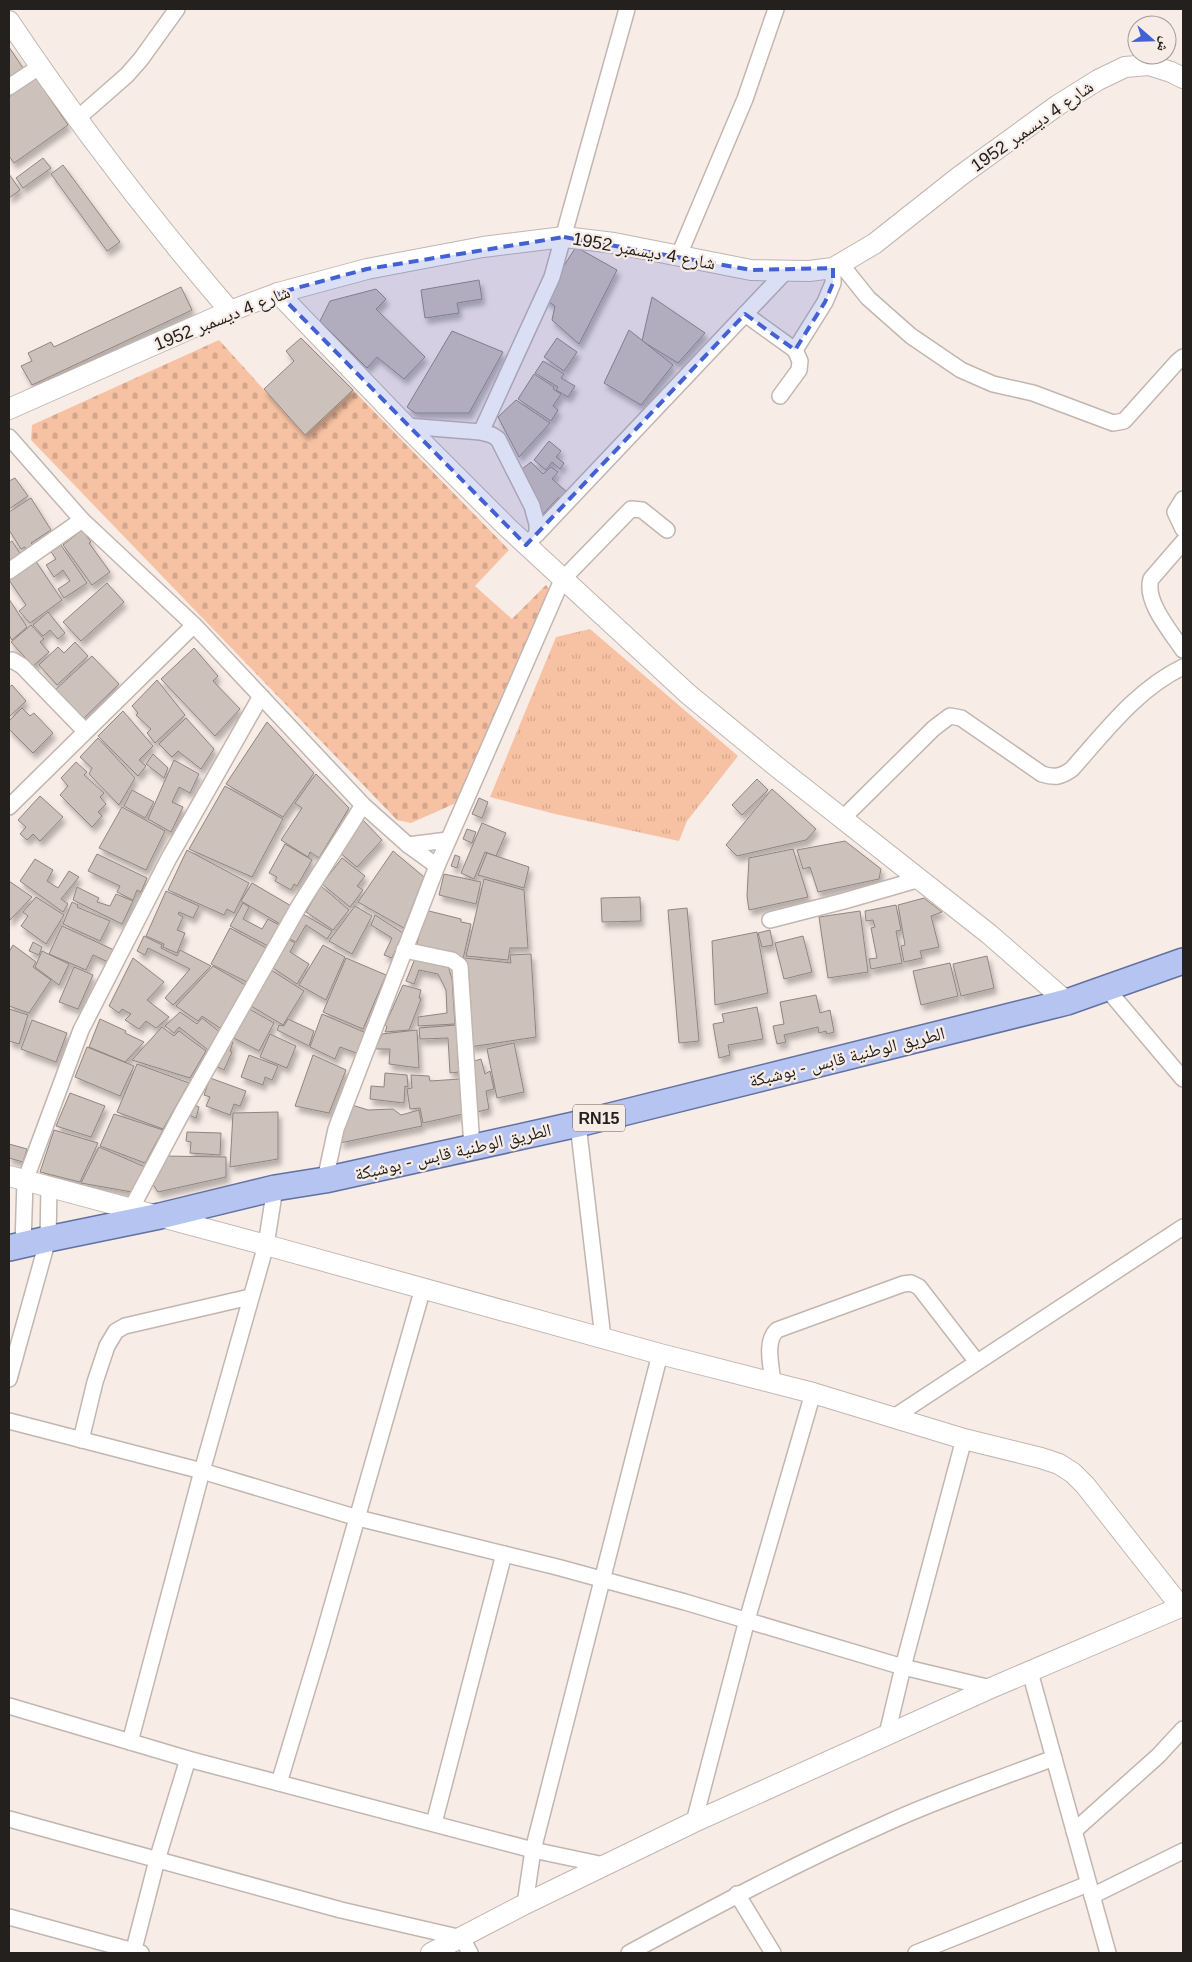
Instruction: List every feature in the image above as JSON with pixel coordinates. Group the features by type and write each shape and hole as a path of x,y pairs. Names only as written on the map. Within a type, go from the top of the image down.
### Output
{"main road":[{"name":"الطريق الوطنية قابس - بوشبكة","path":"16,1247 48,1238 160,1216 275,1188 325,1180 578,1124 1066,1002 1183,961"}],"street":[{"path":"78,118 132,70 177,9"},
{"path":"481,432 552,277 627,9"},
{"path":"679,255 745,99 776,9"},
{"path":"9,21 39,67 154,221 230,311"},
{"name":"شارع 4 ديسمبر 1952","path":"9,409 230,311 278,293 368,269 482,247 564,237 614,243 750,270 785,272 837,266 874,244 960,176 1058,105 1098,80 1125,67 1149,65 1183,78"},
{"path":"9,87 39,67"},
{"path":"794,350 825,302 833,283 837,266"},
{"path":"837,266 868,298 911,336 961,370 993,384 1033,393 1113,423 1124,421 1183,357"},
{"path":"531,540 785,272"},
{"path":"278,293 406,426 531,540 562,580 688,694 989,934 1066,1002"},
{"path":"745,314 794,350 800,361 800,370 780,396"},
{"path":"406,426 481,432 498,439 532,506 537,524 531,540"},
{"path":"9,437 82,520 194,625 363,804 408,845 437,866"},
{"path":"1183,499 1175,512 1183,529"},
{"path":"325,1180 336,1129 437,866 562,580 631,509 642,510 666,530"},
{"path":"9,571 82,520"},
{"path":"1183,542 1151,579 1149,586 1152,601 1164,623 1183,650"},
{"path":"9,807 194,625"},
{"path":"9,661 12,660 22,666 85,731"},
{"path":"843,818 934,728 950,716 961,718 1042,774 1062,777 1072,769 1123,712 1142,694 1165,676 1183,667"},
{"path":"16,1247 17,1178 81,1030 169,858 261,696"},
{"path":"131,1209 183,1111 299,906 363,804"},
{"path":"408,845 448,840"},
{"path":"770,920 920,879"},
{"path":"404,950 452,960 460,966 472,1148"},
{"path":"1107,989 1183,1079"},
{"path":"578,1124 603,1338"},
{"path":"17,1178 660,1354 813,1393 964,1439 1059,1464 1073,1472 1085,1484 1182,1607 991,1688 694,1822 525,1904 466,1946 431,1953"},
{"path":"9,1379 12,1359 48,1238 49,1187"},
{"path":"130,1742 202,1471 266,1245 275,1188"},
{"path":"894,1417 1183,1227"},
{"path":"773,1383 770,1344 773,1334 777,1330 903,1284 919,1287 978,1362"},
{"path":"279,1783 358,1518 423,1288"},
{"path":"81,1440 95,1382 108,1346 116,1331 125,1326 250,1297"},
{"path":"525,1904 533,1850 660,1354"},
{"path":"694,1822 747,1620 813,1393"},
{"path":"9,1421 202,1471 358,1518 602,1580 747,1620 903,1667 991,1688"},
{"path":"887,1734 964,1439"},
{"path":"434,1822 504,1554"},
{"path":"1030,1672 1108,1953"},
{"path":"9,1706 188,1759 434,1822 533,1850 604,1865"},
{"path":"1074,1831 1158,1756 1183,1729"},
{"path":"629,1953 737,1894 889,1822 1054,1758"},
{"path":"9,1917 136,1952 157,1860 188,1759"},
{"path":"9,1819 466,1946"},
{"path":"916,1953 1090,1890 1183,1851"},
{"path":"737,1894 774,1953"}],"highlighted area":[{"path":"564,237 751,270 833,268 833,283 825,302 795,350 745,314 526,545 278,293 367,269"}],"green space":[{"path":"219,340 305,435 353,390 509,550 475,586 512,619 546,585 549,589 465,799 411,823 397,820 31,440 32,425"},
{"path":"590,629 738,756 687,821 679,841 555,814 490,797 556,637"}],"building":[{"path":"9,47 23,68 9,77"},
{"path":"36,78 68,125 14,163 9,156 9,97"},
{"path":"43,158 51,168 23,188 16,178"},
{"path":"63,165 120,242 107,251 51,174"},
{"path":"9,174 20,190 9,198"},
{"path":"576,247 617,270 579,344 552,320 555,306 543,298"},
{"path":"479,280 482,299 457,303 459,313 425,318 421,290"},
{"path":"181,287 192,310 32,385 21,366 32,361 28,353 51,342 54,347"},
{"path":"376,289 386,299 376,309 425,357 404,379 377,357 367,368 320,321 330,301"},
{"path":"652,297 705,333 678,363 642,341"},
{"path":"629,330 673,365 641,405 604,383"},
{"path":"452,331 503,352 469,413 415,413 407,407"},
{"path":"301,338 353,390 305,435 264,389 294,361 286,351"},
{"path":"557,338 577,352 564,371 544,357"},
{"path":"543,361 564,374 561,378 575,386 568,397 556,390 558,387 535,373"},
{"path":"534,374 561,394 553,406 558,410 551,421 518,399"},
{"path":"516,400 550,423 519,457 498,417"},
{"path":"549,441 561,451 556,457 564,463 560,469 552,462 546,470 534,460"},
{"path":"531,462 543,474 551,467 558,472 552,479 568,493 561,499 559,497 543,514 522,469"},
{"path":"15,478 28,496 9,509 9,481"},
{"path":"31,498 51,530 31,543 34,546 27,551 25,547 21,549 9,530 9,512"},
{"path":"82,530 110,572 92,585 63,545"},
{"path":"12,541 23,558 9,566 9,543"},
{"path":"61,545 87,583 64,598 58,589 70,581 63,570 54,577 46,565 56,559 51,552"},
{"path":"35,560 62,600 30,623 19,611 26,605 9,580 9,577"},
{"path":"107,583 124,602 81,641 63,622"},
{"path":"9,599 27,627 12,640 9,635"},
{"path":"48,612 65,633 58,639 50,630 43,636 33,625"},
{"path":"31,625 44,639 40,642 49,652 33,666 11,642"},
{"path":"75,642 88,656 57,685 39,665 58,647 64,653"},
{"path":"194,648 218,676 213,681 240,709 215,736 161,679"},
{"path":"92,656 119,684 83,719 54,691"},
{"path":"157,680 185,715 155,743 147,733 151,729 136,715 138,713 132,706"},
{"path":"12,685 26,701 9,717 9,687"},
{"path":"22,708 30,716 34,713 53,733 33,753 9,729 9,721"},
{"path":"123,711 153,746 139,760 146,766 138,776 98,736"},
{"path":"186,718 214,749 201,769 178,751 172,757 159,744"},
{"path":"267,722 314,773 283,817 226,784"},
{"path":"98,738 135,778 119,805 89,774 92,768 80,757"},
{"path":"153,754 168,768 164,778 146,764"},
{"path":"174,760 199,774 190,793 179,787 172,802 183,807 171,832 148,819"},
{"path":"76,762 87,772 84,775 104,793 100,797 106,804 98,812 102,816 92,827 60,795 68,786 61,778"},
{"path":"316,774 349,808 319,858 310,852 308,857 281,840 302,808 295,803"},
{"path":"757,779 768,790 742,815 732,805"},
{"path":"225,786 283,819 252,877 189,849"},
{"path":"772,789 816,829 806,840 737,856 726,845"},
{"path":"132,790 154,802 145,818 124,806"},
{"path":"40,796 63,817 40,841 33,834 27,840 20,834 26,827 18,820"},
{"path":"479,798 488,802 482,818 472,814"},
{"path":"122,807 165,831 146,870 99,848"},
{"path":"361,818 382,840 357,867 339,852"},
{"path":"482,823 506,833 496,856 485,852 474,879 461,873"},
{"path":"467,829 476,832 472,843 463,839"},
{"path":"845,841 881,869 879,879 818,892 810,867 803,869 797,850"},
{"path":"285,844 312,860 297,886 294,884 291,890 275,881 277,877 269,873"},
{"path":"793,849 808,897 749,910 747,896 749,858"},
{"path":"187,850 249,883 234,913 227,909 224,915 168,890"},
{"path":"393,851 424,877 404,928 358,902"},
{"path":"487,853 529,867 524,888 478,875"},
{"path":"97,854 147,878 141,892 137,890 133,900 117,892 120,886 88,871"},
{"path":"455,855 460,857 457,868 451,866"},
{"path":"342,858 365,876 357,886 363,890 350,907 322,884"},
{"path":"35,859 53,870 47,881 58,888 69,871 79,877 61,899 68,904 63,912 20,881"},
{"path":"444,874 481,882 476,904 439,895"},
{"path":"484,879 524,890 528,948 510,948 508,960 466,956"},
{"path":"9,881 32,897 9,921"},
{"path":"252,883 293,907 282,925 241,901"},
{"path":"321,886 349,910 333,930 306,912"},
{"path":"77,887 99,898 97,902 110,906 116,894 133,901 122,924 73,900"},
{"path":"166,891 199,906 193,918 179,912 178,914 183,917 177,930 185,933 177,953 163,947 164,944 146,936"},
{"path":"36,897 64,915 46,944 21,926 28,916 23,912"},
{"path":"640,897 641,921 602,922 601,898"},
{"path":"924,898 942,912 931,916 939,947 920,951 922,958 904,962 901,946 905,945 898,905"},
{"path":"72,902 78,905 77,907 110,921 100,941 63,924"},
{"path":"243,903 249,907 243,919 262,929 268,919 281,926 270,947 230,926"},
{"path":"896,905 901,930 896,931 902,963 871,969 869,959 877,958 871,928 875,927 873,920 866,921 865,911"},
{"path":"355,906 372,916 352,954 329,941"},
{"path":"687,908 699,1041 679,1043 668,910"},
{"path":"425,910 461,919 461,922 471,924 463,959 416,948"},
{"path":"860,911 868,972 828,978 819,917"},
{"path":"303,914 332,931 327,939 306,925 296,942 288,938"},
{"path":"375,915 403,933 392,958 384,955 392,938 371,925"},
{"path":"62,926 114,950 108,962 93,955 86,970 49,954"},
{"path":"230,928 268,949 251,984 211,964"},
{"path":"770,930 773,945 762,947 758,933"},
{"path":"757,932 768,993 715,1005 712,941"},
{"path":"144,936 162,945 161,948 177,956 180,950 211,966 173,1005 165,998 190,969 148,948 145,955 137,951"},
{"path":"803,936 812,972 784,979 775,943"},
{"path":"288,939 295,943 290,952 309,964 297,984 270,966"},
{"path":"33,942 42,947 39,955 29,951"},
{"path":"13,945 36,962 33,967 51,980 29,1013 9,1006 9,952"},
{"path":"323,945 345,957 326,1000 299,985"},
{"path":"42,951 69,964 59,985 35,967"},
{"path":"531,954 536,1037 470,1047 465,958 511,963 510,955"},
{"path":"416,956 448,966 452,979 455,1024 418,1026 418,1017 447,1013 446,990 438,974 419,970 414,984 406,981"},
{"path":"987,956 994,988 961,996 953,964"},
{"path":"133,958 164,982 147,1000 169,1017 156,1028 146,1021 139,1029 125,1020 131,1014 122,1009 119,1013 109,1006"},
{"path":"346,958 386,975 363,1029 323,1012"},
{"path":"950,963 958,996 921,1005 913,971"},
{"path":"213,966 247,986 223,1030 202,1016 198,1021 176,1006"},
{"path":"74,967 93,975 78,1009 59,1002"},
{"path":"268,968 304,991 283,1025 246,1003"},
{"path":"403,985 421,990 419,998 421,999 409,1030 385,1032 387,1027 385,1025"},
{"path":"816,995 820,1013 830,1010 834,1032 827,1034 826,1031 819,1033 818,1027 784,1035 786,1042 777,1044 773,1026 784,1024 780,1002"},
{"path":"244,1006 274,1023 259,1051 228,1035"},
{"path":"757,1007 763,1039 728,1045 730,1055 719,1058 713,1024 724,1022 722,1014"},
{"path":"9,1009 28,1015 19,1044 9,1041"},
{"path":"180,1012 197,1024 202,1018 221,1033 208,1050 179,1027 174,1033 165,1026"},
{"path":"322,1014 366,1033 359,1054 340,1047 335,1059 310,1047"},
{"path":"100,1019 144,1042 125,1062 89,1047"},
{"path":"288,1019 314,1031 309,1046 277,1030 279,1025 284,1026"},
{"path":"32,1020 67,1033 56,1062 21,1049"},
{"path":"456,1025 459,1072 450,1073 448,1038 420,1039 419,1028"},
{"path":"162,1027 174,1036 179,1031 206,1051 190,1078 132,1060"},
{"path":"417,1030 419,1068 389,1064 390,1049 375,1049 382,1034"},
{"path":"270,1034 296,1046 287,1068 260,1057"},
{"path":"225,1038 233,1042 230,1051 232,1052 224,1070 212,1064"},
{"path":"514,1043 524,1092 497,1098 487,1049"},
{"path":"87,1047 134,1066 120,1096 75,1077"},
{"path":"249,1055 278,1066 272,1080 265,1077 263,1085 241,1077"},
{"path":"313,1055 346,1070 329,1113 295,1106"},
{"path":"481,1059 485,1074 490,1071 494,1089 486,1091 489,1109 477,1112 471,1062"},
{"path":"137,1064 189,1083 163,1129 117,1112"},
{"path":"385,1073 407,1075 408,1087 405,1086 404,1103 370,1099 371,1086 384,1087"},
{"path":"411,1075 429,1076 430,1081 460,1079 463,1114 423,1123 420,1108 410,1109 407,1089 412,1088"},
{"path":"210,1078 246,1091 240,1106 234,1104 230,1115 206,1106 210,1097 204,1095"},
{"path":"70,1093 105,1106 91,1137 56,1126"},
{"path":"190,1103 199,1107 196,1118 186,1114"},
{"path":"352,1105 368,1110 393,1109 401,1115 419,1110 422,1126 340,1143"},
{"path":"278,1112 278,1159 230,1167 233,1113"},
{"path":"114,1114 163,1130 145,1163 100,1146"},
{"path":"54,1130 98,1143 80,1182 40,1172"},
{"path":"187,1132 221,1133 220,1155 190,1153 191,1142 186,1141"},
{"path":"9,1144 27,1149 23,1162 9,1158"},
{"path":"99,1147 145,1167 132,1192 81,1183"},
{"path":"163,1156 226,1157 226,1177 158,1192 150,1180"}]}
